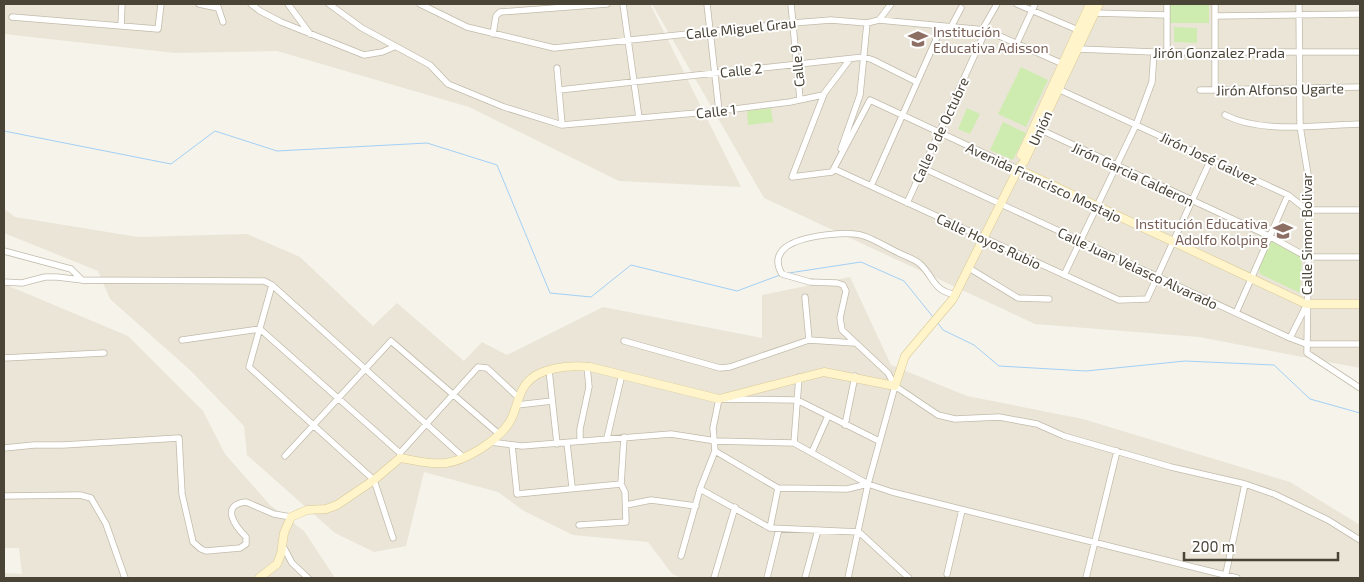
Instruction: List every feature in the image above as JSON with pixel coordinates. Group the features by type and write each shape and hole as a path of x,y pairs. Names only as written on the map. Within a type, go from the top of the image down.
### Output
{"street":[{"path":"121,26 122,4"},
{"path":"12,17 158,29 161,4"},
{"path":"199,4 217,6 223,22"},
{"path":"251,4 274,18 364,55 382,52 394,47"},
{"path":"288,4 310,34"},
{"path":"329,4 362,28 430,65 448,84 504,107 562,125 556,68"},
{"name":"Calle Miguel Grau","path":"420,4 467,27 554,48 793,23 831,20 867,23 878,20 984,30 1063,64"},
{"path":"493,34 496,16 500,12 607,4"},
{"path":"623,4 639,118"},
{"path":"707,4 719,111"},
{"name":"Calle 9","path":"791,4 800,99"},
{"path":"878,20 891,4"},
{"name":"Calle 9 de Octubre","path":"906,203 997,4"},
{"path":"1017,4 1078,30"},
{"path":"1017,43 1035,4"},
{"name":"Unión","path":"1018,169 1019,160 1090,4"},
{"name":"Unión","path":"1018,169 1024,162 1099,4"},
{"path":"1167,4 1167,52"},
{"path":"1215,4 1215,90"},
{"name":"Calle Simon Bolivar","path":"1299,4 1300,126 1309,181 1306,344"},
{"path":"951,26 961,8"},
{"path":"1094,13 1167,15"},
{"path":"1215,16 1360,14"},
{"path":"850,59 824,94 792,178 828,173 834,170 860,95 867,23"},
{"path":"871,186 942,26"},
{"name":"Jirón Gonzalez Prada","path":"1078,49 1154,52 1360,52"},
{"path":"1064,275 1136,124 1152,82 1154,52"},
{"path":"864,57 917,82"},
{"name":"Calle 2","path":"559,90 864,57"},
{"name":"Jirón Alfonso Ugarte","path":"1200,90 1360,87"},
{"name":"Jirón José Galvez","path":"1058,89 1288,195 1307,210"},
{"name":"Calle 1","path":"562,125 719,111 790,102 824,94"},
{"path":"809,97 817,105 818,110"},
{"name":"Avenida Francisco Mostajo","path":"834,170 870,100 1306,304 1360,304"},
{"path":"1225,115 1250,124 1300,126 1360,124"},
{"name":"Jirón Garcia Calderon","path":"1040,129 1191,202 1269,236 1307,257"},
{"path":"1158,277 1211,159"},
{"name":"Calle Juan Velasco Alvarado","path":"922,168 1290,338 1306,344 1360,344"},
{"path":"848,578 868,484 903,360 956,294 1018,169"},
{"name":"Calle Hoyos Rubio","path":"834,170 1119,300 1147,299 1158,277"},
{"path":"1236,313 1250,277 1288,195"},
{"path":"1307,210 1360,210"},
{"path":"895,386 888,373 846,335 840,324 846,300 846,291 843,285 837,282 810,282 782,274 777,266 778,256 785,248 804,240 851,233 865,236 920,263 938,288 944,292 956,294"},
{"path":"4,251 70,269 82,280"},
{"path":"1307,257 1360,256"},
{"path":"969,268 1018,298 1049,299"},
{"path":"4,282 22,283 45,277 82,280 258,279 272,285 463,457"},
{"path":"272,285 249,367 374,480 393,538"},
{"path":"805,297 809,340"},
{"path":"1290,338 1306,304"},
{"path":"182,340 260,328 340,398 400,455 438,463 447,463 463,457 490,442 499,434 509,422 525,385 532,378 549,370 575,365 622,374 719,400 797,400 879,442"},
{"path":"624,341 720,368 730,367 809,340 855,343"},
{"path":"285,456 391,341 499,434"},
{"path":"1306,344 1306,353 1360,388"},
{"path":"4,358 104,352"},
{"path":"259,578 277,564 286,524 291,517 307,510 326,509 337,505 374,480 400,455 478,366 483,366 518,401 552,401"},
{"path":"580,441 580,429 589,387 587,366"},
{"path":"549,370 557,444"},
{"path":"719,400 799,377 824,372 855,376 895,386 907,392 938,414 955,420 999,417 1037,424 1064,436 1171,467 1245,484 1274,494 1328,520 1360,540"},
{"path":"608,438 622,374"},
{"path":"845,424 855,376"},
{"path":"794,442 799,377"},
{"path":"681,556 700,489 715,451 716,441 713,428 719,400"},
{"path":"812,452 828,416"},
{"path":"490,442 512,445 557,444 624,436 671,434 716,441 794,442 868,484 1094,544 1225,577 1237,578"},
{"path":"579,525 626,522 625,492 621,484 624,436"},
{"path":"4,448 179,438 182,494 193,542 201,550 244,546 246,537 234,524 231,516 234,507 241,502 246,502 274,514 291,517"},
{"path":"566,443 572,487"},
{"path":"512,445 517,494 572,487 621,484"},
{"path":"715,451 778,488 847,489 868,484"},
{"path":"1086,578 1117,451"},
{"path":"1225,577 1245,484"},
{"path":"770,528 778,488"},
{"path":"700,489 770,528 859,532 909,578"},
{"path":"4,496 80,495 91,498 106,524 125,578"},
{"path":"626,505 652,500 696,506"},
{"path":"714,578 735,507"},
{"path":"947,574 962,510"},
{"path":"767,578 779,529"},
{"path":"805,578 818,530"},
{"path":"282,544 292,563 308,578"}],"shaded area":[{"path":"4,4 650,4 741,187 619,181 469,107 277,51 175,53 4,34"},
{"path":"652,4 1360,4 1360,368 1199,337 1035,324 764,198"},
{"path":"4,209 15,217 138,237 247,234 300,257 373,326 397,303 464,361 482,342 507,355 603,307 762,338 762,295 850,277 891,365 967,396 1083,419 1290,482 1360,525 1360,578 682,578 672,574 648,542 573,535 524,511 498,492 424,472 406,546 374,552 335,533 247,455 244,426 190,370 110,299 98,271 4,233"},
{"path":"4,284 128,336 203,411 225,454 270,505 304,531 335,578 4,578 4,573 22,574 19,548 4,548"}],"green space":[{"path":"1170,4 1209,4 1209,23 1170,23"},
{"path":"1174,27 1197,28 1197,43 1174,42"},
{"path":"1021,67 1048,80 1026,127 998,114"},
{"path":"771,108 773,122 748,125 747,111"},
{"path":"967,108 980,114 970,134 958,129"},
{"path":"1003,122 1026,133 1013,160 990,150"},
{"path":"1274,241 1302,255 1300,293 1260,274 1259,268 1270,243"}],"waterway":[{"path":"4,131 171,164 215,131 277,151 427,143 497,165 550,293 591,297 631,265 737,291 780,275"},
{"path":"789,273 861,262 904,281 933,317"},
{"path":"937,322 943,330 974,345 999,366 1086,371 1185,361 1274,365 1310,399 1360,413"}],"place":[{"name":"Institución Educativa Adisson","path":"918,39"},
{"name":"Institución Educativa Adolfo Kolping","path":"1283,231"}]}
